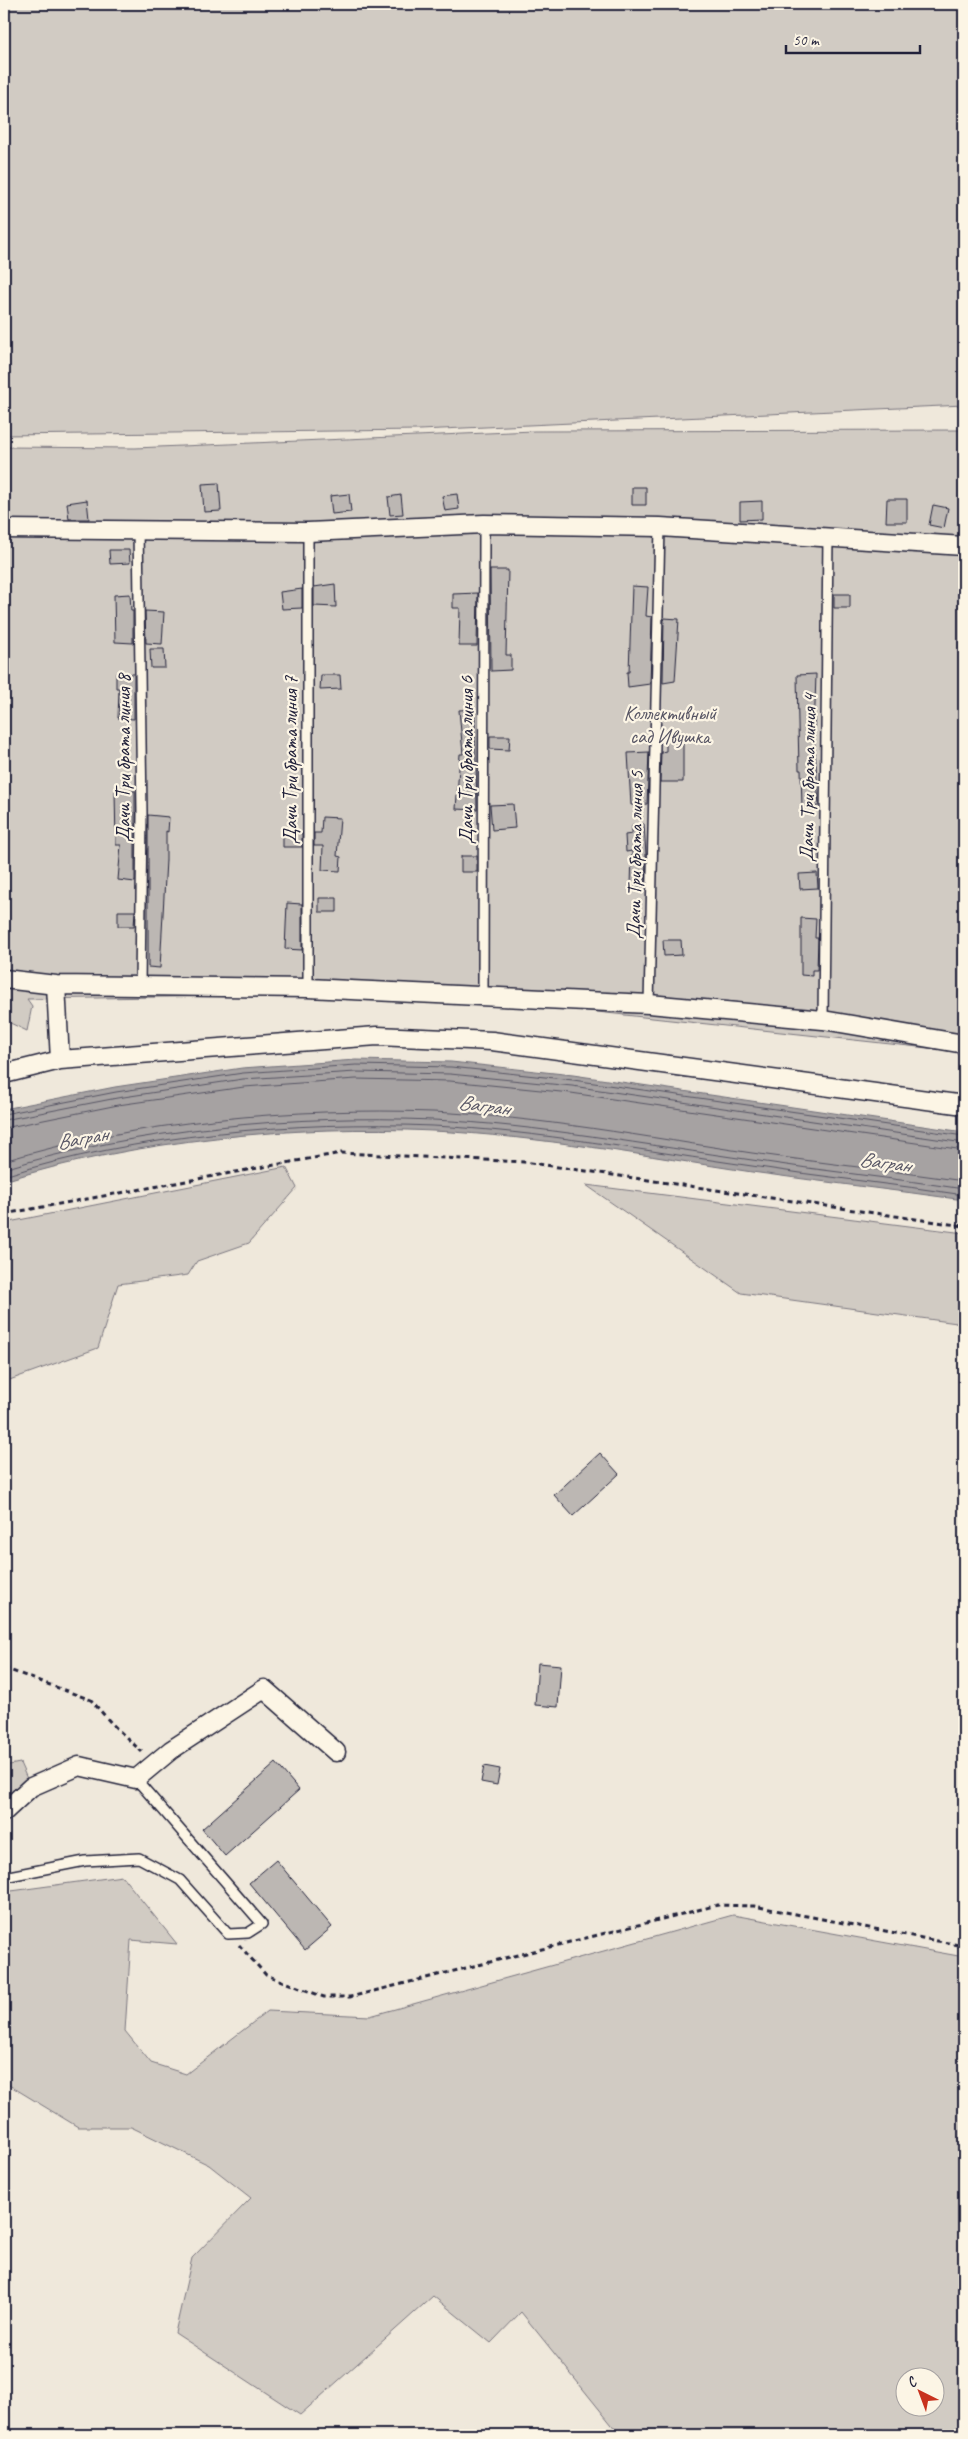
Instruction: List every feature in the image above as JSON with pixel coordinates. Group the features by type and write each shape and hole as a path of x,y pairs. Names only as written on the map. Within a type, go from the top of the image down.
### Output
{"street":[{"path":"4,529 308,532 484,524 660,527 964,546"},
{"path":"4,979 56,985 308,988 649,1004 823,1020 964,1044"},
{"path":"56,985 60,1060"},
{"path":"4,1074 60,1060 377,1036 492,1041 964,1105"},
{"path":"4,1812 32,1787 78,1766 136,1779 171,1750 264,1689 336,1752"}],"lane":[{"name":"Дачи Три брата линия 6","path":"483,996 484,524"},
{"name":"Дачи Три брата линия 5","path":"649,1004 660,527"},
{"name":"Дачи Три брата линия 8","path":"138,529 142,813 140,986"},
{"name":"Дачи Три брата линия 7","path":"308,532 308,988"},
{"name":"Дачи Три брата линия 4","path":"823,1020 828,536"},
{"path":"4,1877 85,1860 139,1858 180,1880 228,1934 248,1933 262,1924 136,1779"}],"path":[{"path":"4,1214 341,1154 524,1162 964,1226"},
{"path":"4,1668 91,1700 112,1724 144,1754 136,1779"},
{"path":"228,1934 266,1975 324,1997 350,1997 718,1905 754,1906 964,1946"}],"green space":[{"path":"4,4 964,4 964,405 420,430 4,435"},
{"name":"Коллективный сад Ивушка","path":"964,430 964,1052 533,1005 294,995 27,999 32,1006 27,1031 4,1020 4,447 135,448 534,431"},
{"path":"286,1167 297,1188 249,1243 197,1261 188,1275 118,1284 98,1348 4,1382 4,1223"},
{"path":"586,1185 964,1233 964,1324 741,1293"},
{"path":"20,1763 28,1781 4,1803 4,1766"},
{"path":"122,1876 177,1944 131,1940 125,2031 151,2063 186,2074 268,2011 370,2016 733,1915 964,1957 964,2435 620,2435 521,2312 491,2343 433,2296 300,2415 175,2333 192,2258 251,2198 209,2165 131,2127 78,2127 4,2082 4,1892"}],"water":[{"name":"Вагран","path":"356,1060 451,1062 573,1075 964,1132 964,1200 752,1172 513,1137 381,1129 272,1133 161,1145 54,1167 4,1181 4,1109 115,1087 242,1068"}],"building":[{"path":"219,483 221,511 204,512 202,484"},
{"path":"632,487 646,487 646,505 632,505"},
{"path":"349,494 351,512 332,514 330,496"},
{"path":"457,494 459,509 445,511 442,496"},
{"path":"401,495 403,514 390,515 388,497"},
{"path":"887,499 907,499 907,522 886,522"},
{"path":"87,500 89,519 69,519 67,503"},
{"path":"762,501 762,519 740,520 740,502"},
{"path":"933,505 948,508 944,528 929,525"},
{"path":"109,550 129,550 130,563 110,564"},
{"path":"490,570 508,570 506,655 511,655 511,670 491,671"},
{"path":"335,584 336,607 314,606 314,587"},
{"path":"632,586 648,587 646,616 652,617 650,684 628,687 627,672 629,672"},
{"path":"302,589 302,608 282,609 280,592"},
{"path":"478,593 477,646 459,646 460,608 453,608 453,594"},
{"path":"130,594 131,611 133,611 133,643 115,642 114,595"},
{"path":"834,594 850,594 850,608 834,608"},
{"path":"145,611 164,612 162,644 146,643"},
{"path":"664,618 679,619 675,681 663,683"},
{"path":"150,649 164,649 165,668 151,668"},
{"path":"116,673 134,674 134,719 118,718 119,688 116,688"},
{"path":"816,674 814,735 819,806 802,807 801,770 799,770 797,675"},
{"path":"321,675 340,675 341,689 320,690"},
{"path":"475,709 477,810 456,809 460,754 463,754 459,710"},
{"path":"666,732 683,732 683,782 660,782 661,752 666,751"},
{"path":"490,736 510,736 509,750 490,749"},
{"path":"649,752 647,804 631,805 628,753"},
{"path":"115,791 135,791 135,882 118,880 121,845 116,845"},
{"path":"513,804 515,828 492,830 490,805"},
{"path":"148,815 169,817 168,832 166,831 160,968 148,967"},
{"path":"322,817 340,818 337,856 341,857 340,871 322,870 323,846 314,846 314,833 321,833"},
{"path":"644,824 646,855 645,887 631,887 632,851 626,852 625,835 632,834 632,825"},
{"path":"302,833 302,847 283,847 283,834"},
{"path":"461,856 477,856 477,872 461,872"},
{"path":"817,873 818,888 800,889 799,874"},
{"path":"319,898 337,898 337,912 319,912"},
{"path":"287,903 302,904 302,950 285,949"},
{"path":"118,911 135,911 134,926 118,926"},
{"path":"801,918 816,919 815,938 818,938 817,970 812,970 812,976 801,975"},
{"path":"663,940 681,940 682,955 664,956"},
{"path":"600,1453 619,1474 573,1516 554,1495"},
{"path":"538,1663 561,1665 558,1707 535,1705"},
{"path":"276,1763 299,1790 225,1856 202,1829"},
{"path":"484,1766 500,1769 497,1785 481,1782"},
{"path":"276,1860 332,1927 305,1950 249,1883"}]}
